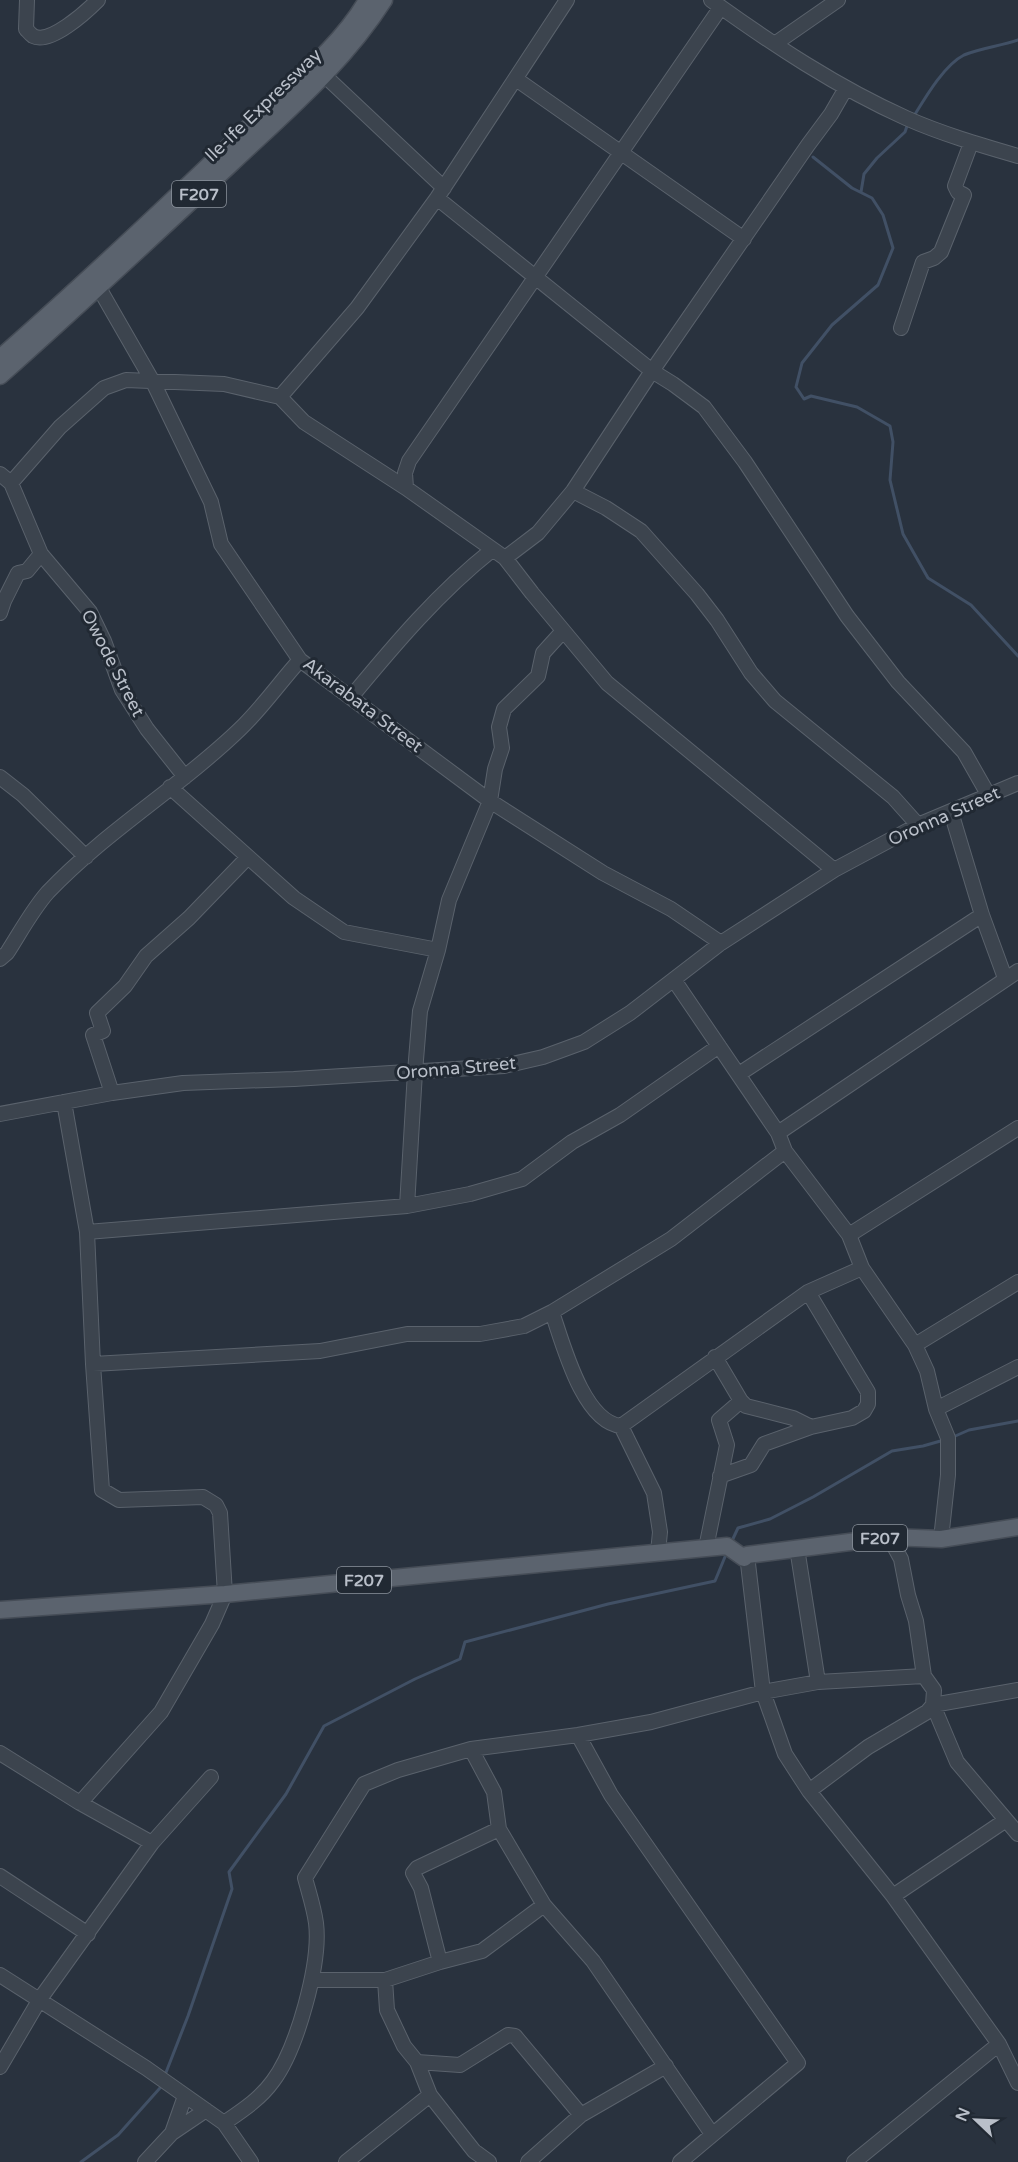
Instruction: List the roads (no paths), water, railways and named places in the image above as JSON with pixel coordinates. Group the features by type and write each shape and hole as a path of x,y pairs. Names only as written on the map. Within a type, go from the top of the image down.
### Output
{"main road":[{"name":"Ile-Ife Expressway","path":"0,358 143,230 334,42 368,0"},
{"name":"Ile-Ife Expressway","path":"0,376 99,288 324,75 374,17 384,0"},
{"name":"F207","path":"745,1556 889,1538 941,1539 1018,1527"},
{"name":"F207","path":"0,1610 225,1594 719,1547"},
{"path":"719,1547 745,1556"}],"street":[{"path":"27,0 26,29 33,36 45,38 57,33 98,0"},
{"path":"567,0 440,193 357,308 280,397 304,422 406,488 505,558 607,683 834,870"},
{"path":"776,43 838,0"},
{"path":"406,488 405,473 409,461 622,153 716,4 846,88 889,109 971,143 1018,156"},
{"path":"324,75 440,193 537,277 652,371 704,407 746,462 847,616 898,682 964,752 989,796"},
{"path":"516,80 744,239"},
{"path":"505,558 538,533 573,491 652,371 807,145 831,114 846,88"},
{"path":"901,328 923,262 934,258 941,252 964,195 958,192 955,186 971,143"},
{"name":"Akarabata Street","path":"99,288 153,382 211,502 221,544 300,660 352,696 490,801 603,873 671,909 722,943"},
{"name":"Owode Street","path":"185,777 147,729 122,690 104,641 90,612 41,554 6,479 104,388 126,380 224,384 280,397"},
{"path":"573,491 606,508 641,531 697,594 717,620 751,673 775,701 893,797 918,825"},
{"path":"352,696 386,654 431,605 462,574 492,550"},
{"path":"0,613 18,573 27,571 41,554"},
{"path":"407,1206 420,1011 438,950 449,900 490,801 502,748 499,727 504,709 538,676 542,667 543,653 563,631"},
{"path":"0,959 7,953 47,894 86,857 185,777 241,728 300,660"},
{"path":"0,777 23,795 86,857"},
{"name":"Oronna Street","path":"0,1114 111,1093 183,1083 504,1066 543,1057 584,1042 630,1013 722,943 834,870 918,825 1018,783"},
{"path":"170,787 294,898 344,932 438,950"},
{"path":"951,812 982,915 1005,978"},
{"path":"111,1093 93,1035 103,1031 97,1013 125,986 146,956 189,918 248,857"},
{"path":"739,1074 982,915"},
{"path":"778,1133 1018,971"},
{"path":"674,980 778,1133 785,1151 849,1235 862,1268 915,1345 927,1371 936,1409 948,1438 948,1475 941,1539"},
{"path":"87,1232 407,1206 470,1194 522,1179 572,1142 620,1115 719,1046"},
{"path":"64,1102 87,1232 102,1490 119,1500 203,1497 216,1505 220,1514 225,1594 212,1623 161,1712 80,1803"},
{"path":"849,1235 1018,1128"},
{"path":"93,1364 320,1351 406,1334 480,1334 524,1326 552,1312 671,1239 785,1151"},
{"path":"552,1312 575,1380 602,1419 611,1425 621,1426 808,1292 862,1268"},
{"path":"915,1345 1018,1282"},
{"path":"720,1476 751,1465 764,1444 811,1427 852,1418 864,1411 868,1404 868,1392 808,1292"},
{"path":"715,1357 746,1406 793,1418 811,1427"},
{"path":"936,1409 1018,1367"},
{"path":"719,1547 707,1543 727,1445 719,1419 741,1401"},
{"path":"621,1426 654,1493 660,1532 658,1552"},
{"path":"889,1538 901,1559 916,1621 924,1676 934,1690 933,1706 957,1762 1018,1834"},
{"path":"797,1548 819,1682"},
{"path":"745,1556 763,1692 785,1754 809,1791 893,1896 999,2044 1018,2083"},
{"path":"224,2123 255,2102 274,2080 290,2051 313,1980 316,1924 305,1878 364,1784 398,1770 471,1749 578,1735 651,1722 763,1692 819,1682 924,1676"},
{"path":"809,1791 868,1747 927,1712 933,1706 1018,1690"},
{"path":"578,1735 611,1795 798,2063 680,2162"},
{"path":"471,1749 494,1792 499,1829 544,1905 593,1961 712,2134"},
{"path":"0,1754 80,1803 152,1843"},
{"path":"0,2067 40,1999 152,1843 211,1777"},
{"path":"893,1896 1006,1820"},
{"path":"440,1962 421,1888 413,1873 417,1868 499,1829"},
{"path":"0,1876 88,1934"},
{"path":"313,1980 385,1980 482,1951 544,1905"},
{"path":"0,1975 146,2068 224,2123 251,2162"},
{"path":"385,1980 387,2010 404,2046 417,2062 430,2095 474,2151 489,2162"},
{"path":"417,2062 460,2065 508,2035 515,2036 581,2115"},
{"path":"854,2162 999,2044"},
{"path":"528,2162 581,2115 666,2066"},
{"path":"172,2133 181,2094"},
{"path":"346,2162 430,2095"},
{"path":"145,2162 172,2133 206,2110"}],"waterway":[{"path":"914,116 936,82 957,60 964,55 1018,40"},
{"path":"861,192 864,174 877,158 905,132 908,123"},
{"path":"813,157 852,188 872,198 883,215 893,248 878,285 832,325 802,363 796,387 804,399 811,396 857,407 890,426 893,442 890,480 903,534 928,578 971,605 1018,656"},
{"path":"953,1437 969,1430 1018,1421"},
{"path":"731,1543 738,1528 770,1519 892,1451 944,1440"},
{"path":"165,2075 232,1889 229,1872 286,1794 324,1726 415,1679 460,1659 465,1642 608,1604 715,1581 727,1552"},
{"path":"81,2162 118,2135 162,2084"}]}
